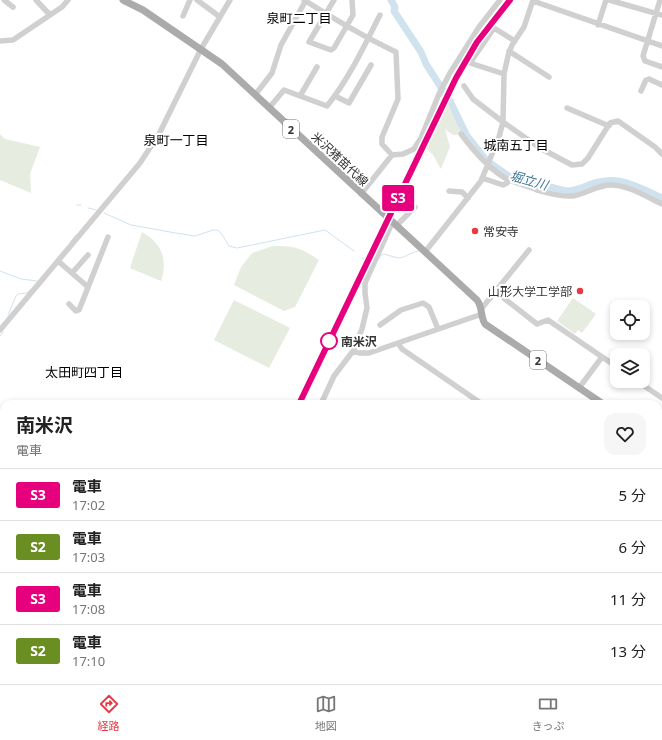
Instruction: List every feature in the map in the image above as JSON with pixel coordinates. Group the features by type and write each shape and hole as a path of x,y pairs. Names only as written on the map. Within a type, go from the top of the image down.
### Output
{"main road":[{"name":"米沢猪苗代線","path":"123,0 143,10 201,48 222,64 477,300 482,311 485,324 596,400"}],"street":[{"path":"4,0 13,7"},
{"path":"36,0 50,15"},
{"path":"0,41 13,40 62,7 68,0"},
{"path":"183,16 190,0"},
{"path":"197,0 220,17"},
{"path":"0,330 148,152 159,134 201,48 230,0"},
{"path":"255,95 272,73 281,45 305,0 368,39 396,52 398,99 382,137 382,144 392,154 403,154 414,149 421,138 443,85 479,27 500,0"},
{"path":"334,0 309,42 331,50 334,48 353,15 352,0"},
{"path":"425,252 482,178 503,122 504,74 509,51 525,23 533,0 598,25 662,46"},
{"path":"598,25 606,0"},
{"path":"609,0 659,14"},
{"path":"660,0 659,14 643,56 645,60 662,67"},
{"path":"269,108 284,90 327,106 335,96 380,15"},
{"path":"504,74 470,63 494,28 515,41"},
{"path":"509,51 549,77"},
{"path":"335,96 349,103 371,65"},
{"path":"300,96 317,67"},
{"path":"641,91 646,80 649,79 662,85"},
{"path":"464,86 473,99 503,122 540,148 572,165 582,164 588,158 612,122 618,121 661,151"},
{"path":"567,108 609,126"},
{"path":"461,134 472,148 508,180 565,196 575,195 604,186 618,186 662,204"},
{"path":"361,194 392,154"},
{"path":"482,178 503,185 508,180"},
{"path":"449,191 462,192 468,198"},
{"path":"323,400 334,376 352,351 362,329 367,313 365,283 394,224 415,207"},
{"path":"69,304 76,311 79,310 108,237"},
{"path":"352,351 365,353 398,343 482,311 529,250"},
{"path":"72,273 88,255"},
{"path":"58,261 88,287"},
{"path":"496,292 537,324 548,320 610,362"},
{"path":"380,325 401,310 423,303 429,307 438,329"},
{"path":"398,343 402,349 476,400"},
{"path":"579,388 602,357"},
{"path":"647,388 662,398"}],"shaded area":[{"path":"446,101 459,124 461,132 457,135 453,135 445,129 450,147 441,169 433,155 425,147"},
{"path":"0,134 5,139 40,147 30,174 31,193 0,180"},
{"path":"142,232 154,241 162,253 164,266 161,281 130,268"},
{"path":"273,246 298,248 319,260 295,307 284,311 234,285 241,267 252,253"},
{"path":"573,298 596,314 582,333 578,330 575,334 557,321"},
{"path":"234,300 290,328 269,368 214,340"}],"waterway":[{"name":"堀立川","path":"391,0 395,7 394,11 421,52 426,64 444,92 445,97 449,99 467,136 486,160 510,177 566,191 575,190 599,182 616,181 632,184 662,198"},
{"path":"88,208 97,210"},
{"path":"104,213 131,225 195,236 213,230 218,230 229,246 237,248 325,230 354,251"},
{"path":"71,241 76,235"},
{"path":"379,259 380,256 384,254 399,258 418,251"},
{"path":"362,258 366,260"},
{"path":"0,271 21,279 37,281"},
{"path":"8,315 16,296 18,294 27,293 31,289"},
{"path":"0,336 3,332"}],"railway":[{"path":"301,400 456,78 477,41 511,0"}],"train":[{"name":"S3","path":"301,400 456,78 477,42 510,0"}],"place":[{"name":"常安寺","path":"475,231"},
{"name":"山形大学工学部","path":"580,291"},
{"name":"南米沢","path":"329,341"}],"district":[{"name":"泉町二丁目","path":"299,18"},
{"name":"泉町一丁目","path":"176,140"},
{"name":"城南五丁目","path":"516,145"},
{"name":"太田町四丁目","path":"84,372"}]}
